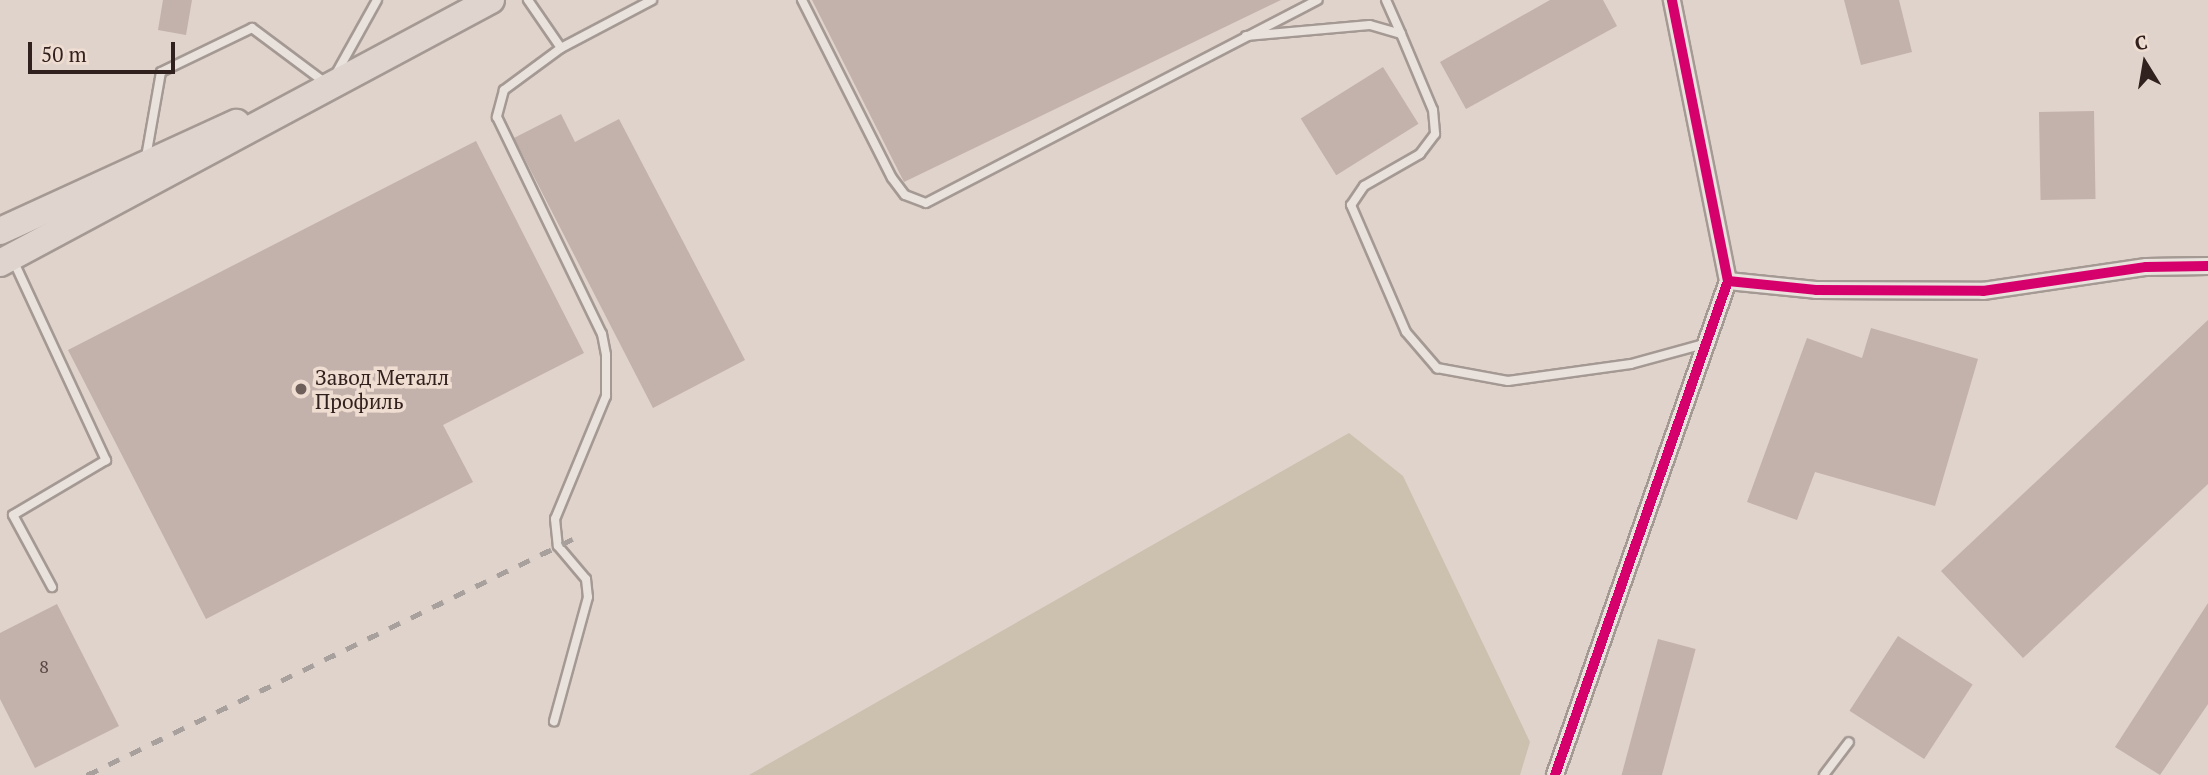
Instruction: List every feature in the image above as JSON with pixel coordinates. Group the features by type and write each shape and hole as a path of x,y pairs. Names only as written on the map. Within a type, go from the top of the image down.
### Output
{"main road":[{"path":"6,260 158,184 328,85 491,0"},
{"path":"0,231 145,160 328,85"}],"street":[{"path":"1555,775 1709,342 1728,281 1672,0"},
{"path":"1728,281 1816,290 1983,291 2146,267 2208,266"}],"lane":[{"path":"145,160 161,72 251,28 328,85 361,38 377,0"},
{"path":"528,0 561,48"},
{"path":"554,721 588,597 586,579 558,546 555,519 606,396 606,355 496,106 504,90 561,48 652,0"},
{"path":"802,0 892,178 905,195 926,203 1318,0"},
{"path":"1386,0 1433,110 1436,134 1420,154 1364,186 1351,205 1421,355 1456,376 1508,381 1631,364 1709,342"},
{"path":"1246,36 1370,25 1401,34"},
{"path":"6,260 106,460 13,514 52,587"},
{"path":"1824,775 1849,742"}],"shaded area":[{"path":"1349,433 1403,476 1530,742 1520,775 749,775"}],"building":[{"path":"163,0 192,0 186,35 158,30"},
{"path":"812,0 1281,0 904,182"},
{"path":"1550,0 1603,0 1617,26 1466,109 1440,62"},
{"path":"1844,0 1899,0 1912,52 1861,65"},
{"path":"1383,67 1419,124 1336,175 1301,118"},
{"path":"2094,111 2096,199 2041,200 2039,112"},
{"path":"561,114 575,142 619,119 745,360 653,408 514,138"},
{"name":"Завод Металл Профиль","path":"476,141 584,353 443,425 473,482 206,619 68,350"},
{"path":"2208,320 2208,484 2023,658 1941,571"},
{"path":"1871,328 1978,359 1935,506 1815,472 1797,520 1747,502 1807,338 1862,358"},
{"path":"2208,603 2208,704 2160,775 2115,747"},
{"path":"57,604 119,726 35,768 0,699 0,633"},
{"path":"1898,636 1973,684 1924,759 1850,711"},
{"path":"1658,639 1696,649 1662,775 1622,775"}],"railway":[{"path":"87,775 581,535"}],"cycle path":[{"path":"1555,775 1728,281 1672,0"},
{"path":"1728,281 1816,290 1983,291 2146,267 2208,266"}],"place":[{"name":"Завод Металл Профиль","path":"301,389"}]}
